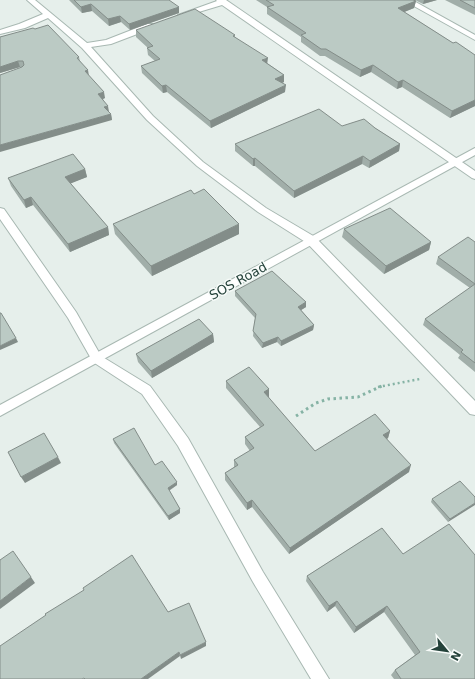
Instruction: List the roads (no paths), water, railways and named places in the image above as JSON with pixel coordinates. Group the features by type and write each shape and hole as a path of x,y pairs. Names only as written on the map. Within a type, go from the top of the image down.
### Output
{"street":[{"path":"31,0 85,46 150,118 200,164 262,210 311,240 475,410"},
{"path":"408,0 475,38"},
{"path":"173,18 222,1 475,176"},
{"path":"0,32 22,26 48,15"},
{"path":"85,46 108,42 159,23"},
{"name":"SOS Road","path":"0,411 475,151"},
{"path":"0,211 72,315 97,359 146,390 183,442 258,577 321,679"}]}
